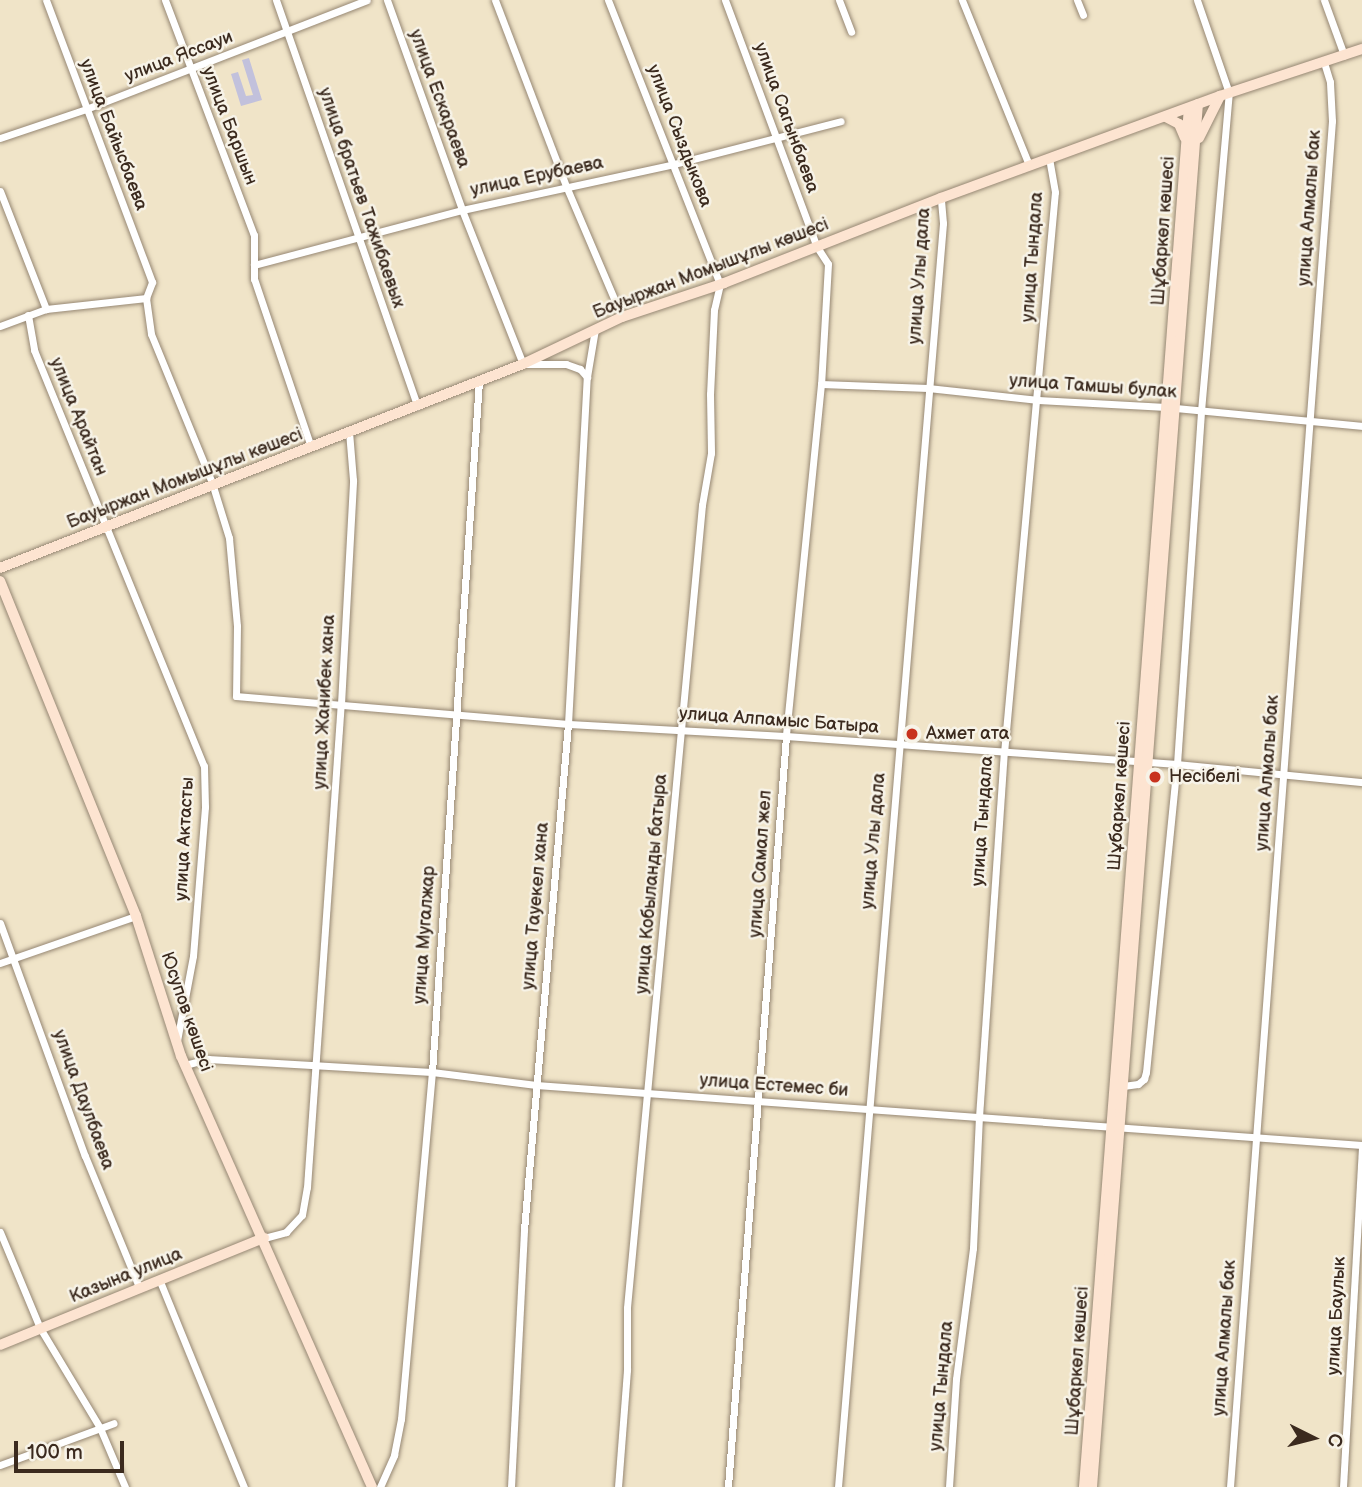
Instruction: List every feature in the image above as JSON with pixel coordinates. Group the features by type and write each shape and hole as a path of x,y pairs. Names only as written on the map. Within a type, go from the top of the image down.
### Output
{"street":[{"name":"улица Байысбаева","path":"46,0 152,282 146,298"},
{"name":"улица Баршын","path":"165,0 254,235 254,265"},
{"name":"улица братьев Тажибаевых","path":"276,0 417,406"},
{"name":"улица Яссауи","path":"0,138 86,109 367,0"},
{"name":"улица Ескараева","path":"387,0 461,210 523,364"},
{"path":"495,0 566,186 622,317"},
{"name":"улица Сыздыкова","path":"608,0 720,284"},
{"name":"улица Сагынбаева","path":"725,0 817,247"},
{"path":"839,0 851,32"},
{"path":"962,0 1029,165"},
{"path":"1077,0 1083,15"},
{"path":"1123,1086 1144,1080 1177,764 1224,95 1197,0"},
{"path":"1324,0 1344,55"},
{"name":"Бауыржан Момышұлы көшесі","path":"0,568 106,528 212,483 523,364 622,317 720,284 1029,165 1362,49"},
{"name":"улица Алмалы бак","path":"1230,1487 1332,121 1331,82 1324,62"},
{"path":"1194,152 1205,121 1224,95"},
{"name":"Шұбаркөл көшесі","path":"1171,408 1187,143 1194,106"},
{"name":"Шұбаркөл көшесі","path":"1092,1487 1143,762 1194,152 1194,106"},
{"path":"1166,117 1179,124 1187,143"},
{"name":"улица Ерубаева","path":"254,265 461,210 674,164 841,121"},
{"name":"улица Тындала","path":"949,1487 956,1378 973,1248 979,1117 1004,753 1055,192 1049,158"},
{"path":"0,191 46,309"},
{"name":"улица Улы дала","path":"838,1487 943,223 941,198"},
{"name":"улица Самал жел","path":"728,1487 760,1101 786,736 821,384 828,264 817,247"},
{"path":"254,265 254,279 311,447"},
{"name":"улица Кобыланды батыра","path":"618,1487 627,1370 628,1308 647,1093 654,1042 702,505 711,453 714,310 720,284"},
{"path":"0,326 46,309 146,298 151,334 212,483"},
{"name":"улица Арайтан","path":"28,315 34,350 106,528"},
{"name":"улица Тауекел хана","path":"511,1487 524,1230 568,724 587,377 595,329"},
{"path":"523,364 566,364 580,369 587,377"},
{"name":"улица Мугалжар","path":"380,1487 394,1455 401,1419 432,1072 479,381"},
{"name":"улица Тамшы булак","path":"821,384 928,388 1038,400 1171,408 1362,426"},
{"name":"улица Жанибек хана","path":"264,1238 286,1232 302,1215 307,1187 341,704 353,480 349,431"},
{"name":"улица Алпамыс Батыра","path":"212,483 229,537 237,626 236,696 568,724 786,736 1177,764 1362,782"},
{"name":"улица Актасты","path":"106,528 204,766 205,807 193,956 177,1042"},
{"name":"Юсупов көшесі","path":"0,581 136,916 186,1065 372,1487"},
{"name":"Шұбаркөл көшесі","path":"1084,1487 1116,1125 1123,1086 1143,762"},
{"path":"0,963 136,916"},
{"name":"улица Даулбаева","path":"0,923 85,1156 139,1287"},
{"name":"улица Естемес би","path":"186,1065 208,1059 432,1072 536,1085 1116,1125 1362,1146"},
{"name":"улица Баулык","path":"1343,1487 1362,1146"},
{"path":"0,1232 40,1328 100,1428 125,1487"},
{"name":"Казына улица","path":"0,1345 264,1238"},
{"path":"159,1279 244,1487"},
{"path":"0,1465 114,1423"}],"shaded area":[{"path":"249,58 262,100 241,106 231,74 238,72 246,96 253,95 242,60"}],"place":[{"name":"Ахмет ата","path":"912,734"},
{"name":"Несібелі","path":"1155,777"}]}
